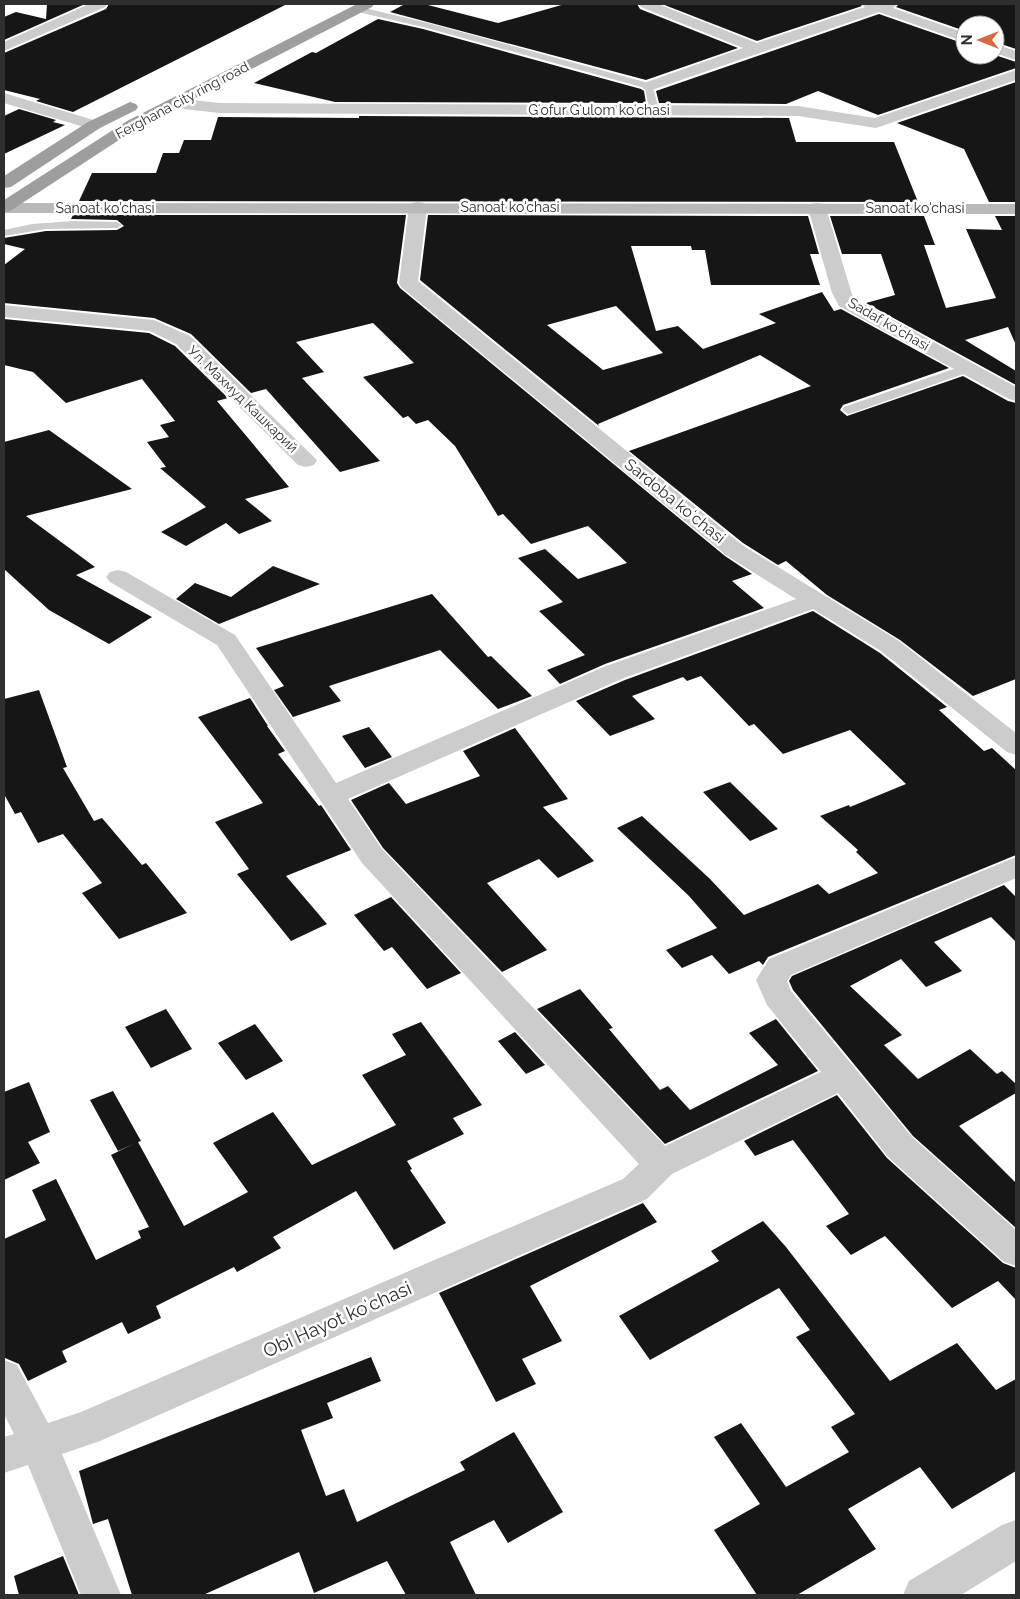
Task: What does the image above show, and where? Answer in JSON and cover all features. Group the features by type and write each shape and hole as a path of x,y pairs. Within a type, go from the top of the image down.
{"highway":[{"name":"Ferghana city ring road","path":"220,63 340,4"},
{"name":"Ferghana city ring road","path":"4,207 133,124 361,6"},
{"name":"Ferghana city ring road","path":"4,184 94,125 142,101"}],"main road":[{"name":"Sanoat ko'chasi","path":"4,207 1016,209"}],"street":[{"path":"4,47 100,4"},
{"path":"646,4 757,48"},
{"path":"649,86 879,5 955,34"},
{"name":"Gʻofur Gʻulom koʻchasi","path":"174,103 220,108 798,110 876,123 1016,75"},
{"path":"4,98 94,125"},
{"name":"Sardoba koʻchasi","path":"418,207 408,283 734,550 890,646 1016,746"},
{"name":"Sadaf koʻchasi","path":"816,208 841,293 846,302 1016,394"},
{"name":"Ул. Махмуд Кашкарий","path":"4,312 154,326 183,340 306,460"},
{"path":"118,577 226,640 372,856 660,1164"},
{"path":"330,796 615,672 815,600"},
{"path":"1016,868 780,967 771,980 778,997 900,1147 1016,1251"},
{"name":"Obi Hayot koʻchasi","path":"21,1449 87,1428 635,1189 660,1164 843,1076"},
{"path":"4,1377 21,1449 101,1595"},
{"path":"924,1595 1016,1539"}],"lane":[{"path":"361,6 649,86 654,110"},
{"path":"4,233 30,226 48,224 117,225"},
{"path":"848,410 968,368"}],"building":[{"path":"47,4 85,4 4,40 4,17 16,12 46,19"},
{"path":"109,4 287,4 73,112 36,101 40,99 4,90 4,53 106,9"},
{"path":"405,4 424,4 498,23 565,4 637,4 640,9 738,48 646,80 390,12"},
{"path":"662,4 860,4 862,6 757,41"},
{"path":"899,4 1016,4 1016,49 1005,45 1005,15 955,15 955,28 896,7"},
{"path":"879,14 955,41 955,65 1005,65 1005,58 1016,62 1016,68 878,115 818,91 786,104 659,103 656,91"},
{"path":"378,19 423,29 641,89 644,91 646,103 335,102 254,83 312,52 316,53"},
{"path":"1016,82 1016,202 989,202 964,149 897,123"},
{"path":"19,109 56,120 53,122 65,125 4,154 4,116"},
{"path":"359,116 789,118 796,142 894,142 918,202 79,201 92,173 156,173 163,153 179,153 184,140 211,140 218,117 359,118"},
{"path":"73,215 406,215 397,283 400,288 725,556 752,574 732,581 764,608 605,664 560,684 547,670 585,655 539,611 563,602 518,558 545,549 578,579 627,563 588,526 531,544 503,514 498,516 455,446 428,420 416,424 408,416 403,418 363,377 414,363 373,323 296,342 324,372 302,378 380,461 340,472 266,389 251,393 191,334 154,318 4,303 4,265 25,249 4,244 4,238 46,231 117,230 124,226 117,220 71,219"},
{"path":"428,215 808,216 819,254 810,254 820,285 711,285 705,250 692,250 691,246 631,246 656,331 678,326 703,349 776,323 759,314 822,292 834,311 841,309 949,368 843,405 840,410 847,416 963,376 1008,401 1016,403 1016,679 973,696 900,640 827,595 786,561 778,565 743,543 629,451 811,386 760,355 598,424 599,426 420,280","holes":["616,306 663,353 603,370 547,325"]},
{"path":"830,216 924,216 935,245 924,245 946,308 996,298 966,229 1002,230 995,216 1016,216 1016,345 1008,327 965,340 1016,371 1016,385 866,303 895,295 881,254 842,254"},
{"path":"4,319 149,333 175,346 228,398 217,401 289,487 245,499 272,521 239,534 226,523 186,546 161,532 206,507 160,468 166,467 147,442 169,437 160,425 175,421 142,379 66,403 33,372 4,365"},
{"path":"49,430 132,489 26,516 95,567 76,575 152,617 109,644 49,610 4,569 4,442"},
{"path":"273,566 320,584 219,624 176,599 195,583 231,597"},
{"path":"432,594 488,657 491,656 532,696 498,709 440,650 329,686 341,701 293,717 274,690 284,686 256,648"},
{"path":"813,611 880,653 947,707 939,710 984,751 992,748 1016,770 1016,855 768,957 763,965 759,961 729,974 712,955 682,968 666,950 717,928 689,896 617,828 642,816 710,879 744,915 818,884 829,894 878,873 856,852 858,850 820,816 849,805 850,807 906,784 850,730 783,754 754,724 749,726 701,676 687,681 683,677 632,696 655,719 610,736 576,701 625,680"},
{"path":"39,690 67,767 63,768 94,821 102,818 142,865 146,863 187,913 119,939 82,893 102,883 63,834 38,843 21,812 15,814 4,794 4,699"},
{"path":"250,698 285,751 278,754 319,806 321,805 351,850 286,876 327,924 291,941 237,874 249,869 215,822 263,803 198,717"},
{"path":"369,727 392,757 365,768 342,736"},
{"path":"515,728 568,799 543,807 594,861 558,878 539,859 487,883 547,950 502,972 383,848 351,800 389,783 406,804 480,776 463,751"},
{"path":"730,782 778,829 750,841 703,792"},
{"path":"1004,885 1016,897 1016,942 991,917 934,942 962,971 926,987 901,959 850,986 902,1035 884,1045 918,1079 970,1049 997,1074 1002,1071 1016,1084 1016,1093 959,1126 1016,1183 1016,1228 913,1136 793,990 789,981 792,976"},
{"path":"391,897 461,973 427,989 392,947 384,951 354,915"},
{"path":"580,989 613,1028 609,1029 660,1090 668,1086 690,1110 778,1065 749,1033 776,1019 818,1071 665,1144 537,1009"},
{"path":"166,1009 192,1049 151,1068 125,1027"},
{"path":"421,1022 482,1105 453,1118 464,1134 407,1161 412,1169 410,1170 446,1223 394,1250 356,1191 273,1237 281,1248 237,1272 234,1267 156,1306 161,1318 128,1334 122,1322 62,1351 67,1362 28,1381 19,1364 5,1358 4,1239 46,1220 32,1190 56,1179 96,1260 141,1238 138,1231 149,1227 111,1155 133,1144 118,1151 90,1100 113,1091 141,1141 138,1142 184,1226 248,1192 213,1143 273,1112 312,1165 396,1125 362,1075 406,1055 392,1034"},
{"path":"255,1024 283,1061 246,1080 218,1043"},
{"path":"515,1032 545,1065 526,1074 498,1041"},
{"path":"29,1082 50,1132 28,1142 40,1163 4,1180 4,1092"},
{"path":"837,1095 887,1158 1003,1263 1016,1268 1016,1300 998,1281 952,1308 885,1236 851,1255 826,1226 849,1214 793,1140 755,1156 744,1141"},
{"path":"643,1203 657,1222 530,1286 562,1341 522,1359 536,1384 496,1402 439,1293"},
{"path":"763,1221 786,1247 890,1381 957,1343 996,1390 1016,1379 1016,1471 952,1509 920,1467 848,1509 876,1549 797,1595 757,1595 714,1530 760,1504 714,1437 741,1423 786,1487 849,1452 831,1427 855,1414 796,1337 810,1330 779,1288 650,1360 619,1316 719,1261 711,1251"},
{"path":"371,1357 381,1381 327,1403 333,1418 301,1430 326,1496 344,1489 357,1522 465,1470 460,1462 514,1432 563,1512 508,1543 494,1520 450,1542 476,1595 406,1595 387,1561 314,1593 299,1552 203,1595 132,1595 108,1519 93,1524 79,1471"},
{"path":"63,1556 79,1595 19,1595 14,1576"}]}
